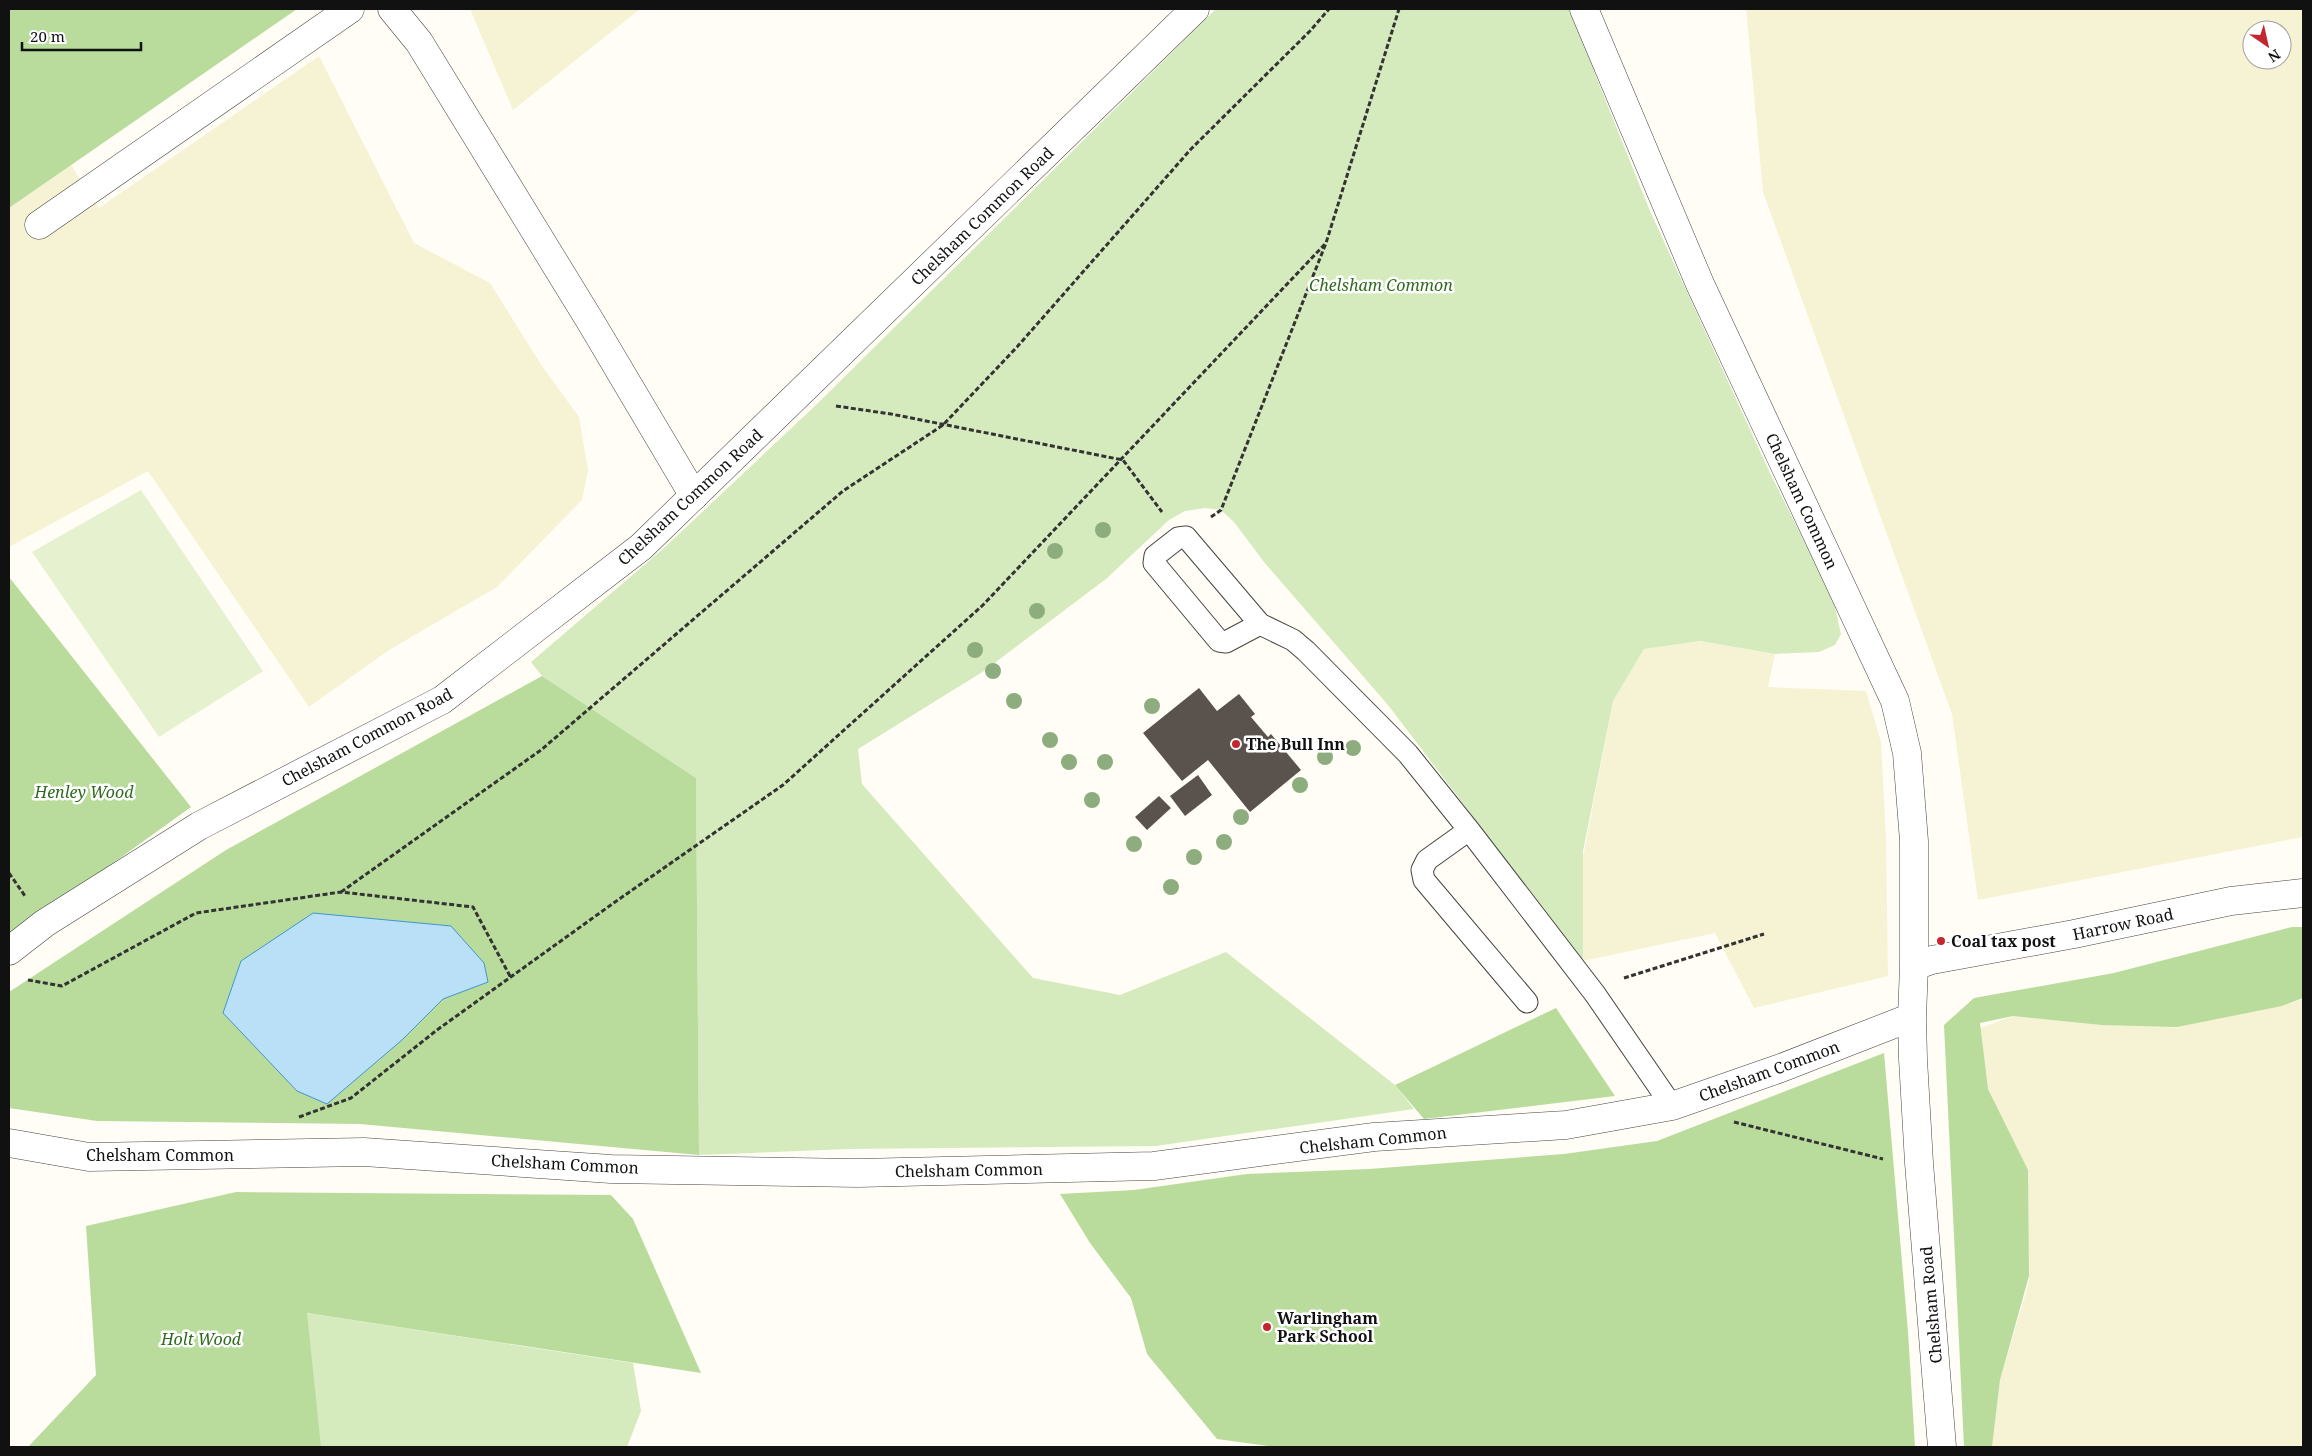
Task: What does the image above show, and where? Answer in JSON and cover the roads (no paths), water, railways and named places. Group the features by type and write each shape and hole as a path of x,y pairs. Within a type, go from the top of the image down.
{"street":[{"path":"38,225 350,9"},
{"path":"392,9 419,42 592,324 694,496"},
{"name":"Chelsham Common Road","path":"9,952 45,923 200,826 442,700 641,547 1195,9"},
{"name":"Chelsham Common","path":"1584,9 1700,284 1895,701 1906,753 1914,841 1912,1017 1919,1163"},
{"name":"Harrow Road","path":"1914,966 1932,960 2074,934 2231,901 2303,893"},
{"name":"Chelsham Common","path":"9,1143 89,1157 364,1152 611,1169 858,1173 1154,1166 1374,1137 1566,1125 1672,1106 1781,1068 1912,1017"},
{"name":"Chelsham Road","path":"1919,1163 1942,1447"}],"lane":[{"path":"1260,624 1226,642 1219,641 1154,563 1155,556 1178,538 1186,537 1260,624 1292,640 1306,651 1408,754 1595,994 1672,1106"},
{"path":"1469,830 1427,860 1422,870 1424,880 1527,1002"}],"water":[{"path":"313,913 451,926 484,963 488,982 443,999 402,1040 327,1104 297,1091 223,1013 241,961"}],"place":[{"name":"The Bull Inn","path":"1236,744"},
{"name":"Coal tax post","path":"1941,941"},
{"name":"Warlingham Park School","path":"1267,1327"}],"park label":[{"name":"Henley Wood","path":"84,792"},
{"name":"Holt Wood","path":"201,1339"}]}
